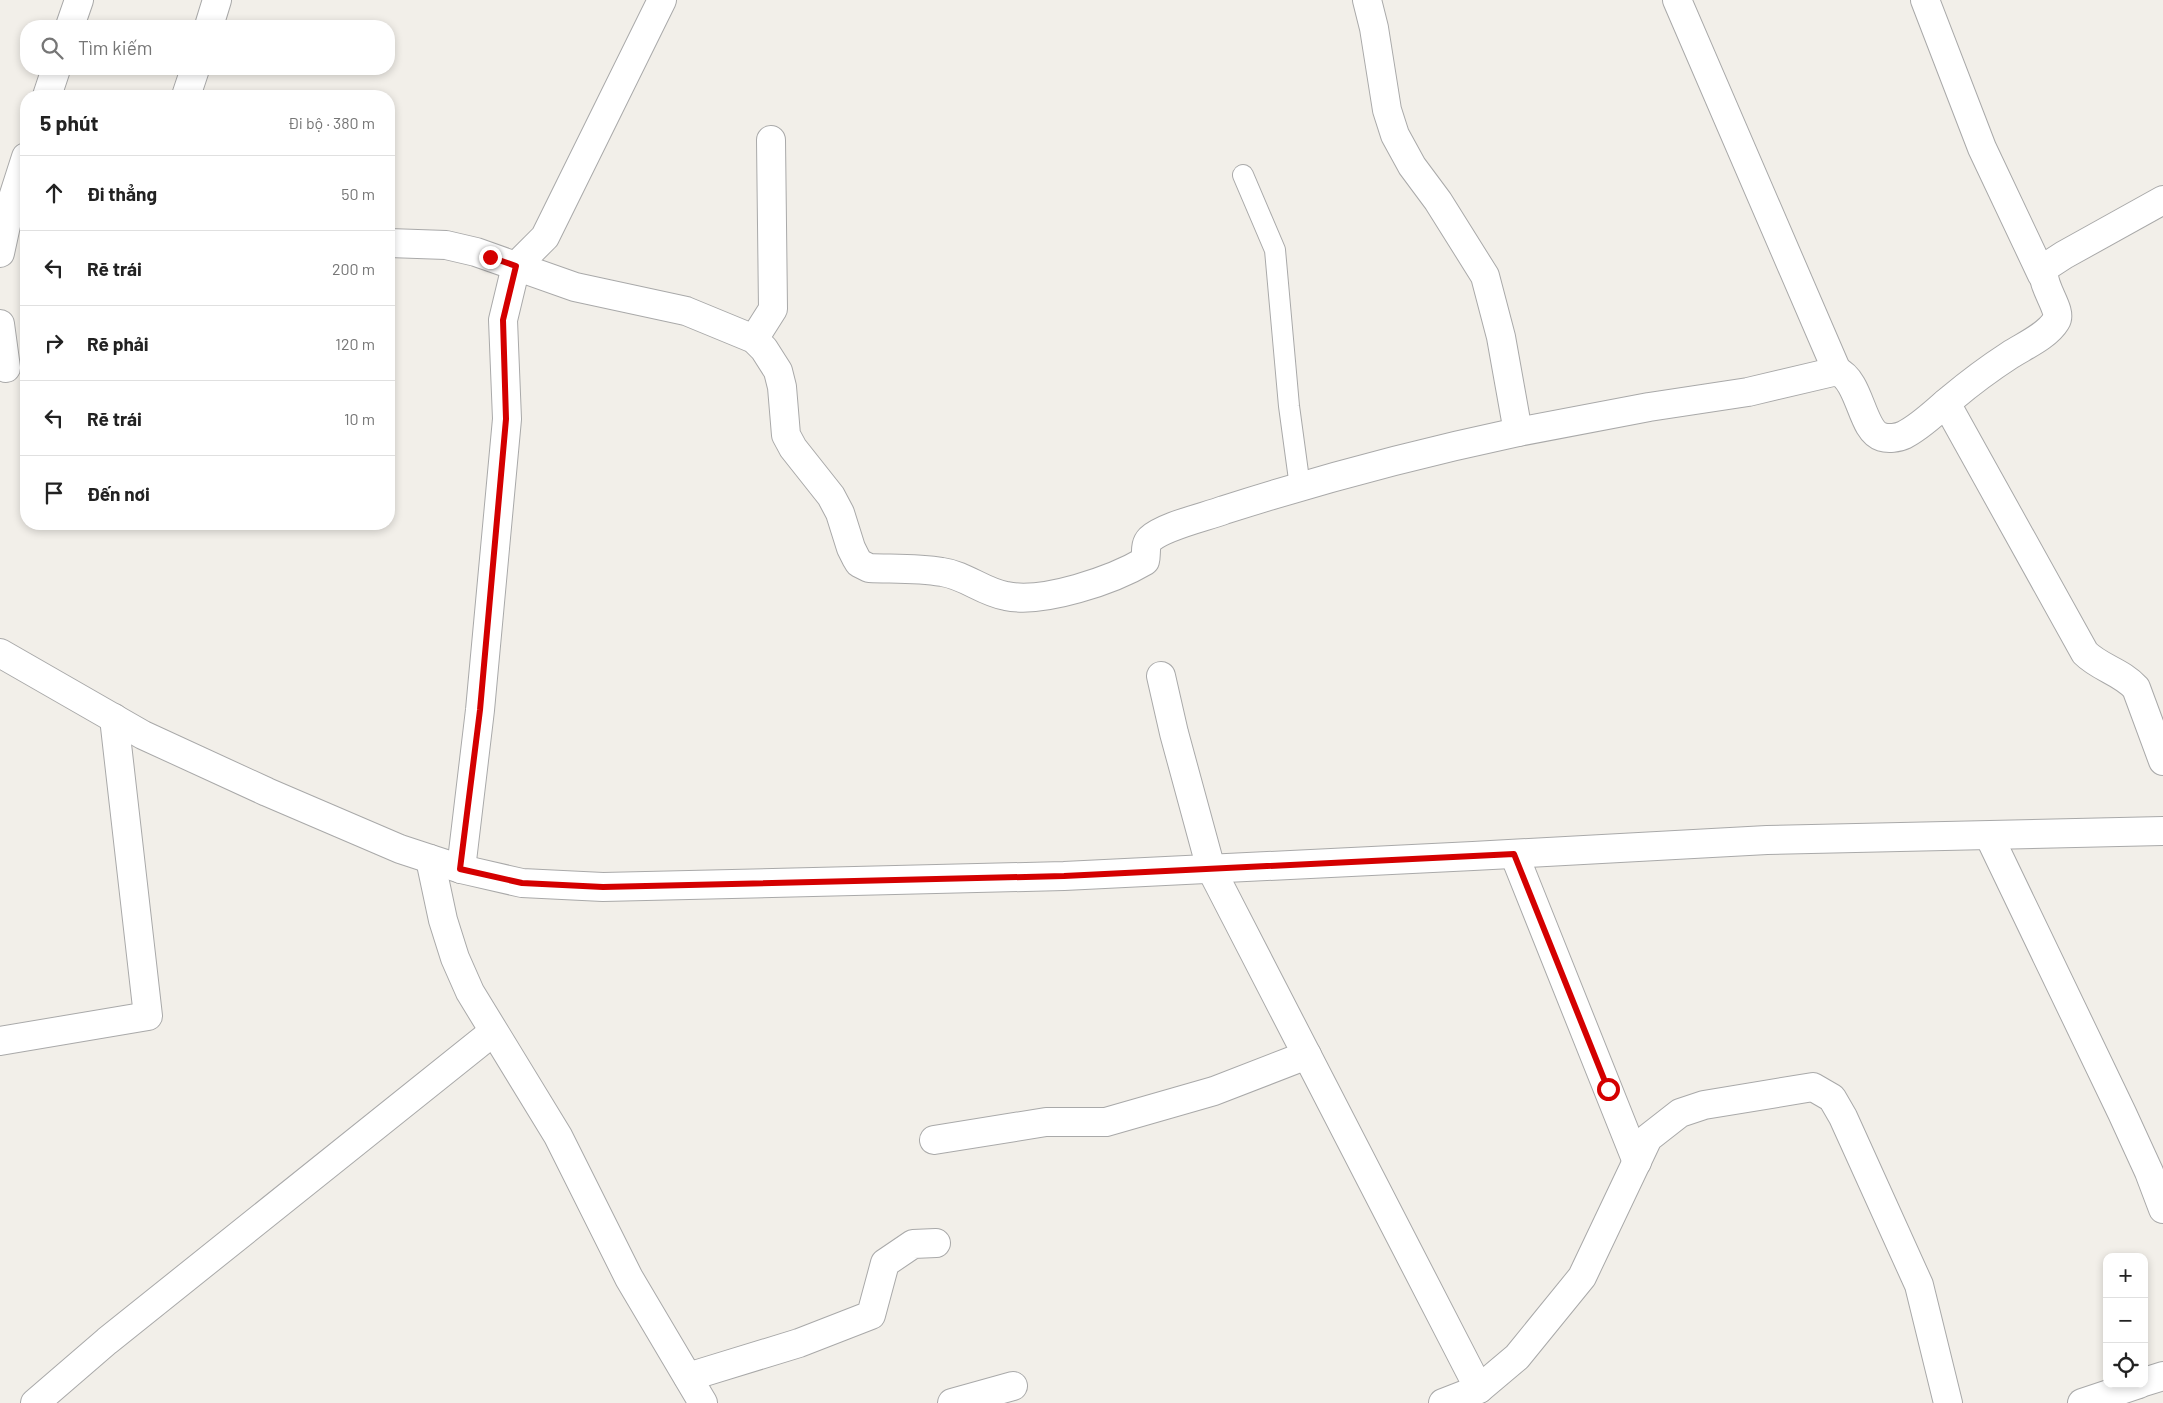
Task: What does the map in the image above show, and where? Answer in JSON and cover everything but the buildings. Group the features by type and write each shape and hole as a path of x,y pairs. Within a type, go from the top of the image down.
{"street":[{"path":"72,20 79,0"},
{"path":"211,20 217,0"},
{"path":"460,869 480,710 506,419 503,320 516,266 545,237 662,0"},
{"path":"1367,0 1374,28 1387,110 1395,135 1412,166 1438,201 1485,276 1501,337 1518,432"},
{"path":"1676,0 1836,371"},
{"path":"395,242 446,245 476,252 575,287 686,311 754,339 764,348 778,371 782,387 784,425 790,442 807,467 831,496 840,513 850,548 859,563 869,568 942,572 960,576 1004,596 1017,598 1061,593 1085,586 1145,560 1146,544 1150,539 1181,524 1300,487 1452,446 1518,432 1649,407 1748,392 1836,371 1844,374 1850,382 1872,430 1880,437 1890,438 1903,435 1922,423 1991,367 2044,333 2056,322 2058,316 2044,285 2042,274 1982,148 1925,0"},
{"path":"49,90 54,75"},
{"path":"188,90 193,75"},
{"path":"754,339 773,310 771,140"},
{"path":"0,253 10,207 20,176"},
{"path":"2042,274 2044,268 2050,264 2163,200"},
{"path":"0,324 11,365"},
{"path":"1946,403 2085,653 2094,662 2129,680 2136,688 2163,761"},
{"path":"0,653 143,735 267,792 400,849 460,869 522,883 603,887 1064,876 1767,840 2163,831"},
{"path":"1161,676 1174,733 1211,869 1479,1389"},
{"path":"0,1041 148,1016 114,718"},
{"path":"1989,836 2122,1113 2149,1172 2163,1210"},
{"path":"1514,854 1637,1162"},
{"path":"430,859 443,920 454,958 470,992 558,1136 629,1278 703,1403"},
{"path":"34,1403 107,1340 493,1032"},
{"path":"934,1140 1046,1122 1106,1122 1214,1091 1307,1054"},
{"path":"1443,1403 1479,1389 1517,1358 1582,1277 1648,1138 1680,1113 1704,1105 1813,1087 1832,1098 1843,1117 1919,1285 1948,1403"},
{"path":"688,1377 798,1343 871,1315 885,1263 913,1244 936,1243"},
{"path":"2148,1381 2163,1376"},
{"path":"952,1403 1013,1386"},
{"path":"2082,1403 2127,1388"}],"lane":[{"path":"1243,176 1275,250 1289,406 1300,487"}],"route":[{"path":"490,257 516,266 503,320 506,419 480,710 460,869 522,883 603,887 1064,876 1514,854 1608,1089"}]}
